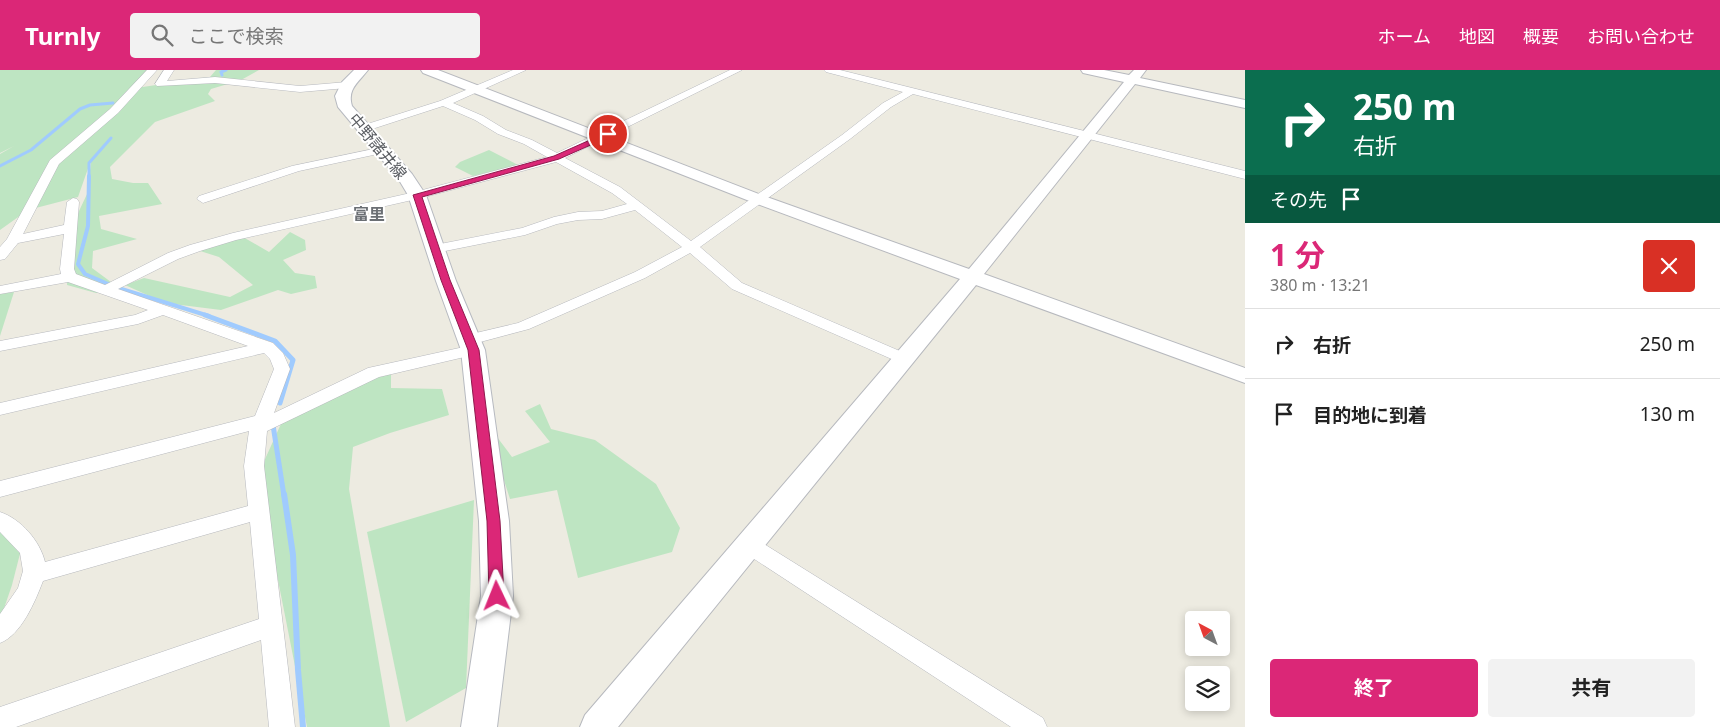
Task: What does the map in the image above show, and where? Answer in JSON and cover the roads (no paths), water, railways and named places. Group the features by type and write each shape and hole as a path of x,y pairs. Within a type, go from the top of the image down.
{"main road":[{"name":"中野諸井線","path":"355,74 342,96 345,107 406,178 417,195 471,345 494,521 497,596 479,727"}],"street":[{"path":"0,256 12,240 54,162 114,111 152,70"},
{"path":"169,70 160,84 214,80 292,88 355,74"},
{"path":"427,70 758,199 1245,376"},
{"path":"365,128 444,103 521,70"},
{"path":"110,288 173,256 195,248 233,237 417,195 556,158 601,138 737,70"},
{"path":"829,70 1245,175"},
{"path":"1087,70 1136,75 1245,104"},
{"path":"597,727 973,276 1136,75"},
{"path":"0,489 261,424 374,372 471,345 523,326 640,275 691,247 887,105 911,91"},
{"path":"444,103 479,118 502,132 528,142 616,190 691,247 737,286 903,359"},
{"path":"203,199 296,168 383,150"},
{"path":"69,276 67,269 73,202"},
{"path":"435,249 525,231 554,221 578,216 602,215 636,206"},
{"path":"12,240 71,228"},
{"path":"0,290 69,276 110,288 163,310 267,346 277,357 282,369 261,424 254,466 282,727"},
{"path":"0,346 138,319 163,310"},
{"path":"0,409 267,346"},
{"path":"35,574 258,511"},
{"path":"0,520 30,550 35,574 17,612 0,632"},
{"path":"749,545 1034,727"},
{"path":"0,720 271,626"}],"waterway":[{"path":"222,75 221,72 226,70"},
{"path":"0,166 31,150 80,109 90,105 113,103"},
{"path":"89,176 89,163 111,138"},
{"path":"89,176 88,226 78,264 85,274 115,287 209,316"},
{"path":"205,315 275,341 293,360 280,403"},
{"path":"273,425 284,496"},
{"path":"284,494 293,555 298,670 303,727"}],"district":[{"name":"富里","path":"369,214"}]}
